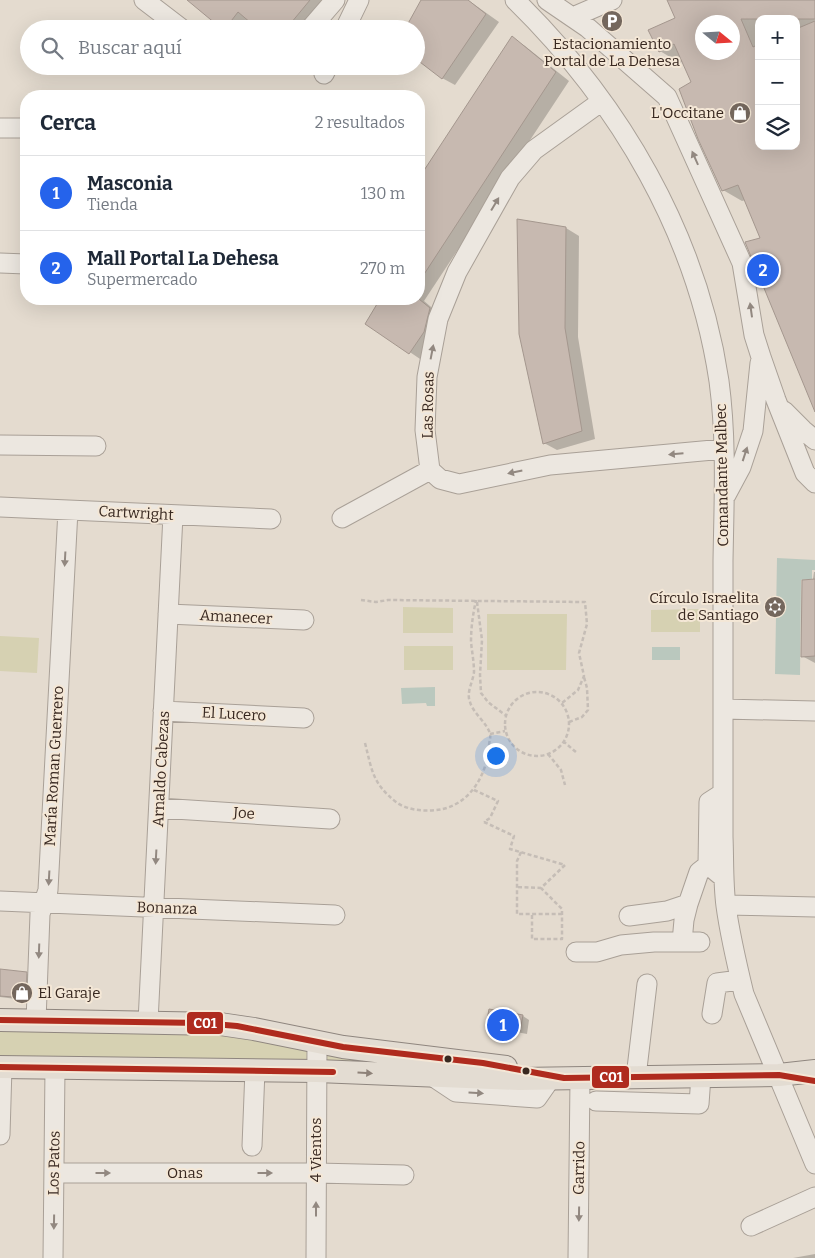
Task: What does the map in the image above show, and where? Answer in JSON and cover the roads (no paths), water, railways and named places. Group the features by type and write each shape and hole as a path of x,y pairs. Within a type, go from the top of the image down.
{"main road":[{"path":"0,1020 202,1023 237,1026 343,1047 483,1063 565,1078"},
{"path":"1,1067 317,1071 520,1079 779,1076 815,1071"},
{"path":"779,1076 815,1081"}],"street":[{"path":"137,0 143,8 158,20"},
{"path":"144,0 170,20"},
{"path":"318,20 335,0"},
{"path":"330,20 339,0"},
{"path":"349,20 359,0"},
{"name":"Comandante Malbec","path":"515,0 558,45 602,101 631,143 656,187 687,258 705,314 719,381 724,449 723,793 726,906 740,980 754,1019 779,1076 807,1123 815,1164"},
{"path":"545,0 573,17 595,34 667,97 742,263 754,335 761,358 805,472 815,483"},
{"path":"573,17 612,0"},
{"name":"Las Rosas","path":"430,470 425,430 427,377 438,319 457,272 510,178 534,150 602,101"},
{"path":"0,128 20,128"},
{"path":"0,263 20,264"},
{"path":"724,498 741,466 753,431 761,358"},
{"path":"776,400 793,421 815,440"},
{"path":"0,445 96,446"},
{"path":"342,518 430,470 440,479 459,484 550,465 724,449"},
{"name":"Cartwright","path":"0,507 271,519"},
{"name":"María Roman Guerrero","path":"36,1021 40,914 48,890 68,510"},
{"name":"Arnaldo Cabezas","path":"148,1022 173,515"},
{"name":"Amanecer","path":"168,614 304,620"},
{"path":"723,709 815,711"},
{"name":"El Lucero","path":"163,711 304,718"},
{"path":"708,865 709,802 723,793"},
{"name":"Joe","path":"158,808 330,819"},
{"path":"708,865 724,878"},
{"path":"576,952 597,952 621,945 691,942 684,920 699,872 708,865"},
{"name":"Bonanza","path":"0,901 335,915"},
{"path":"629,916 668,911 688,904"},
{"path":"726,906 815,907"},
{"path":"712,1014 717,983 740,980"},
{"path":"636,1077 647,984"},
{"name":"4 Vientos","path":"316,1258 317,1042"},
{"path":"0,1135 1,1067"},
{"name":"Los Patos","path":"53,1258 55,1068"},
{"path":"252,1146 255,1070"},
{"path":"596,1101 699,1104 700,1076"},
{"name":"Garrido","path":"565,1078 578,1258"},
{"name":"Onas","path":"54,1173 404,1175"},
{"path":"751,1226 815,1198"}],"place":[{"name":"Estacionamiento Portal de La Dehesa","path":"612,21"},
{"name":"L'Occitane","path":"740,113"},
{"name":"Mall Portal La Dehesa","path":"763,270"},
{"name":"Círculo Israelita de Santiago","path":"775,607"},
{"name":"El Garaje","path":"22,993"},
{"name":"Masconia","path":"503,1025"}]}
